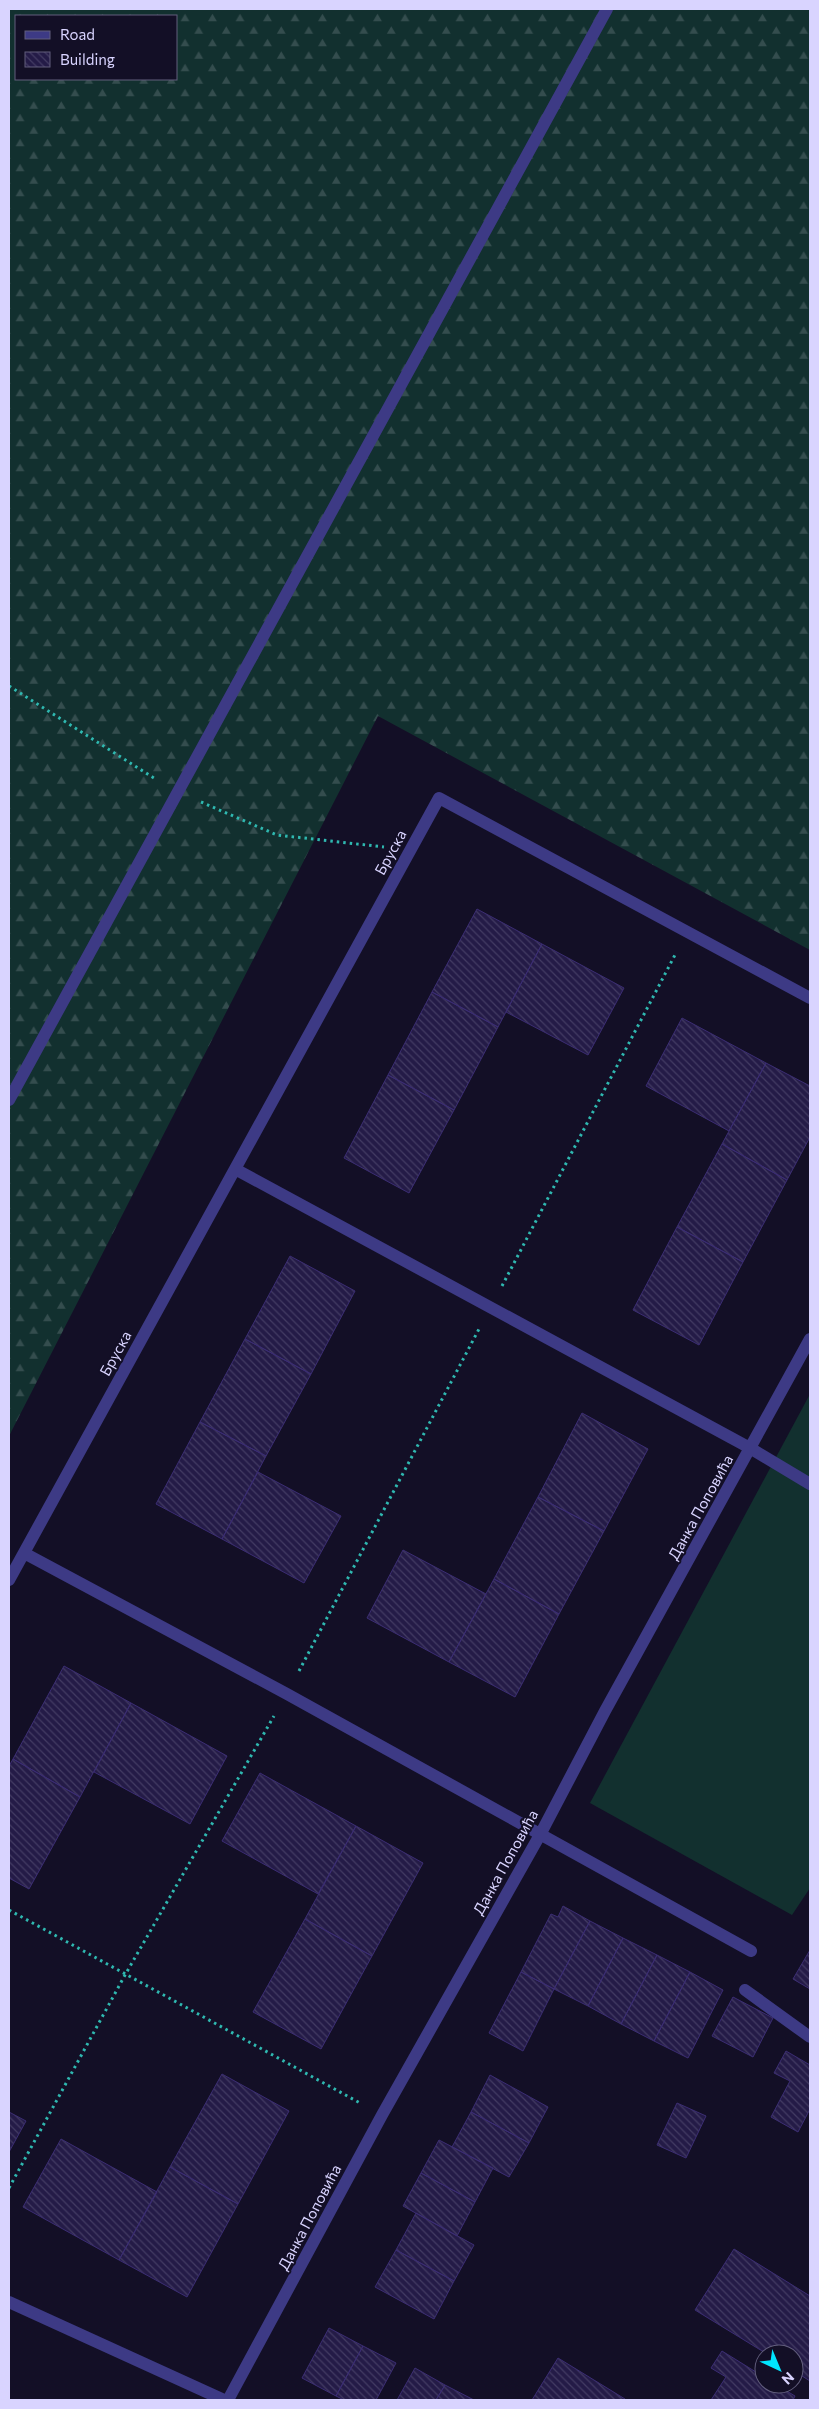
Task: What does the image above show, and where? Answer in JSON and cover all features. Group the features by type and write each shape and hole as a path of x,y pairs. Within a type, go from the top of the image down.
{"street":[{"path":"9,1100 607,9"},
{"name":"Бруска","path":"9,1580 439,798 687,932"},
{"path":"687,932 810,998"},
{"path":"235,1169 750,1448 810,1484"},
{"name":"Данка Поповића","path":"228,2400 382,2115 541,1833 810,1339"},
{"path":"24,1553 541,1833 751,1951"},
{"path":"745,1990 810,2037"},
{"path":"9,2302 224,2400"}],"path":[{"path":"9,2188 125,1975 287,1694 687,932"},
{"path":"9,1910 382,2115"}],"green space":[{"path":"9,9 810,9 810,950 378,716 9,1436"},
{"path":"810,1394 810,1888 792,1915 590,1803"}],"building":[{"path":"477,909 542,944 498,1027 432,992"},
{"path":"542,944 624,988 588,1055 506,1012"},
{"path":"432,992 498,1027 454,1110 388,1075"},
{"path":"682,1018 766,1063 729,1131 646,1086"},
{"path":"766,1063 810,1086 810,1137 787,1180 722,1144"},
{"path":"388,1075 454,1110 409,1193 344,1158"},
{"path":"722,1144 787,1180 743,1262 677,1227"},
{"path":"677,1227 743,1262 699,1345 633,1310"},
{"path":"290,1256 355,1291 311,1374 245,1339"},
{"path":"245,1339 311,1374 266,1456 200,1422"},
{"path":"582,1413 648,1449 604,1531 538,1497"},
{"path":"200,1422 266,1456 222,1539 156,1504"},
{"path":"258,1472 341,1516 304,1583 222,1539"},
{"path":"538,1497 604,1531 559,1614 494,1579"},
{"path":"403,1550 486,1594 449,1662 367,1618"},
{"path":"494,1579 559,1614 515,1697 449,1662"},
{"path":"64,1666 131,1703 80,1797 13,1759"},
{"path":"131,1703 227,1756 190,1824 94,1772"},
{"path":"13,1759 80,1797 29,1889 9,1878 9,1766"},
{"path":"260,1773 356,1826 318,1894 222,1841"},
{"path":"356,1826 423,1863 372,1956 305,1919"},
{"path":"563,1906 590,1921 554,1989 521,1972 551,1914 558,1917"},
{"path":"305,1919 372,1956 321,2049 253,2012"},
{"path":"590,1921 623,1938 588,2006 554,1989"},
{"path":"623,1938 657,1955 621,2024 588,2006"},
{"path":"810,1950 810,1989 793,1979"},
{"path":"657,1955 690,1972 654,2041 621,2024"},
{"path":"521,1972 554,1989 523,2051 489,2033"},
{"path":"690,1972 723,1990 688,2058 654,2041"},
{"path":"733,1997 773,2018 753,2057 712,2036"},
{"path":"786,2051 810,2065 810,2109 798,2132 771,2117 790,2081 774,2073"},
{"path":"222,2074 289,2111 238,2204 170,2167"},
{"path":"490,2075 548,2107 529,2143 471,2112"},
{"path":"677,2103 706,2116 686,2158 657,2145"},
{"path":"9,2112 26,2121 9,2152"},
{"path":"471,2112 529,2143 509,2177 452,2147"},
{"path":"61,2139 157,2192 119,2260 23,2207"},
{"path":"439,2140 493,2168 475,2202 421,2173"},
{"path":"170,2167 238,2204 187,2297 119,2260"},
{"path":"421,2173 475,2202 457,2236 403,2206"},
{"path":"416,2213 474,2245 454,2281 396,2250"},
{"path":"734,2249 810,2296 810,2381 804,2377 804,2344 754,2344 754,2346 695,2310"},
{"path":"396,2250 454,2281 434,2319 375,2287"},
{"path":"329,2328 363,2346 336,2396 302,2378"},
{"path":"363,2346 396,2363 376,2400 344,2400 336,2396"},
{"path":"722,2351 754,2371 754,2394 792,2394 795,2396 793,2400 711,2400 726,2377 711,2368"},
{"path":"558,2358 625,2399 532,2400"},
{"path":"415,2368 445,2385 436,2400 397,2400"},
{"path":"445,2385 474,2400 436,2400"}]}
